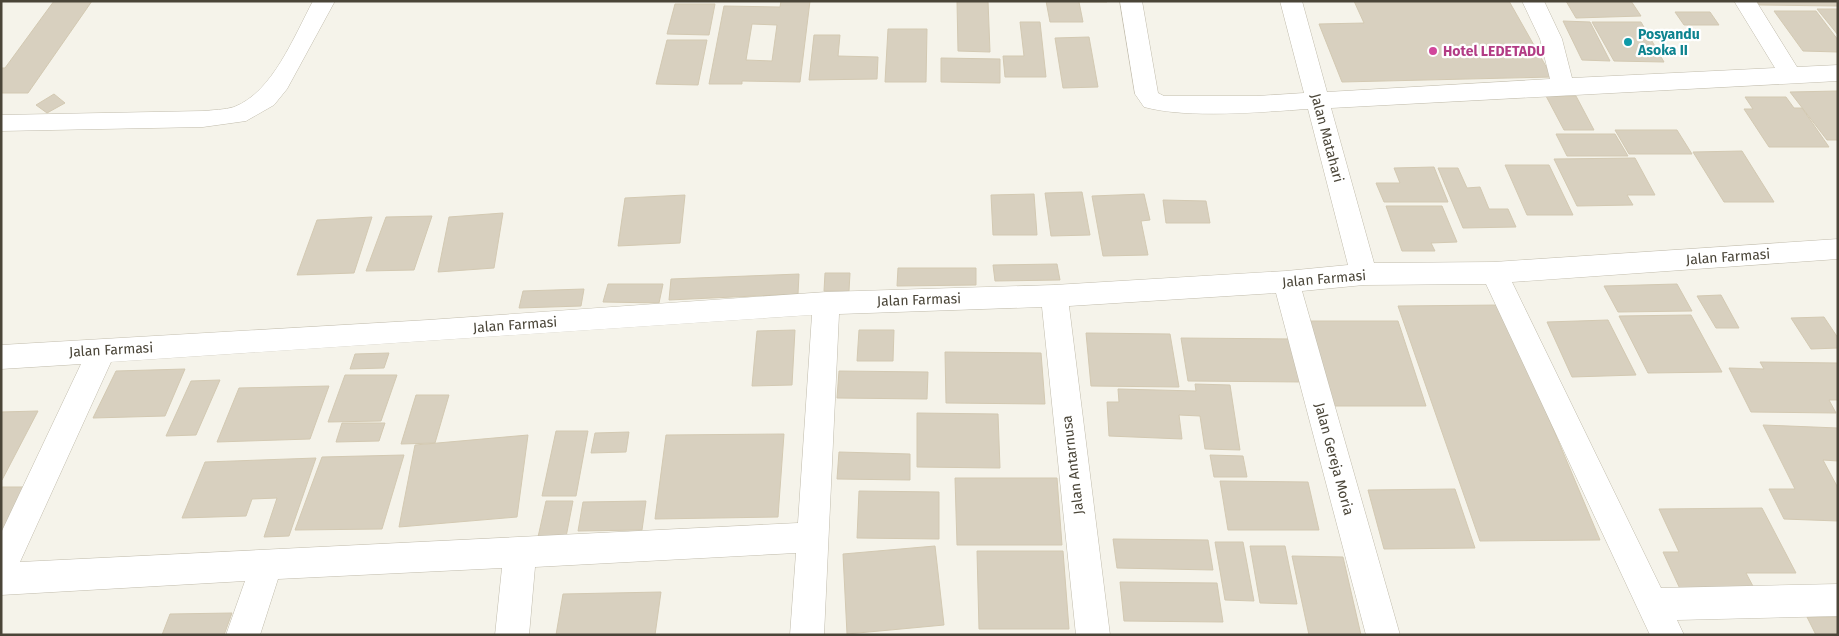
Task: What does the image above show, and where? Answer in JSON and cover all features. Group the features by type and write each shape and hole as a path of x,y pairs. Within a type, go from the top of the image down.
{"street":[{"path":"1,123 203,119 238,115 266,99 278,83 324,1"},
{"path":"1131,1 1145,85 1152,101 1164,104 1257,104 1564,86 1838,73"},
{"name":"Jalan Matahari","path":"1291,1 1364,274"},
{"path":"1533,1 1551,39 1564,86"},
{"path":"1745,1 1791,76"},
{"name":"Jalan Farmasi","path":"1,357 438,330 826,303 1054,296 1286,282 1364,274 1494,272 1838,250"},
{"path":"1494,272 1667,635"},
{"name":"Jalan Gereja Moria","path":"1286,282 1383,635"},
{"name":"Jalan Antarnusa","path":"1054,296 1093,635"},
{"path":"807,635 826,303"},
{"path":"1,569 102,350"},
{"path":"1,579 266,564 520,554 814,537"},
{"path":"512,635 520,554"},
{"path":"242,635 266,564"},
{"path":"1653,604 1838,600"}],"building":[{"path":"54,1 92,1 28,93 1,93 1,68 5,68"},
{"path":"781,1 810,1 800,82 742,81 742,84 709,84 724,6 780,7","holes":["752,24 777,25 772,61 746,60"]},
{"path":"957,1 988,1 990,52 958,51"},
{"path":"1046,1 1107,2 1079,2 1083,22 1050,22"},
{"name":"Hotel LEDETADU","path":"1354,1 1509,1 1552,77 1342,82 1319,24 1364,23"},
{"path":"1566,1 1631,1 1641,16 1576,18"},
{"path":"1757,1 1838,1 1838,6 1759,5"},
{"path":"675,4 715,4 709,35 667,34"},
{"path":"1817,9 1838,9 1838,35"},
{"path":"1774,11 1816,11 1838,40 1838,52 1803,51"},
{"path":"1675,12 1710,12 1719,25 1684,25"},
{"path":"1563,21 1590,22 1610,61 1582,60"},
{"path":"1020,22 1040,22 1046,77 1005,77 1003,56 1024,56"},
{"name":"Posyandu Asoka II","path":"1592,22 1641,22 1664,62 1614,61"},
{"path":"888,29 927,29 926,82 885,82"},
{"path":"814,35 840,35 838,56 878,57 877,79 809,80"},
{"path":"1089,37 1098,87 1063,88 1055,38"},
{"path":"667,40 707,40 698,85 656,84"},
{"path":"941,58 1000,59 1000,83 941,82"},
{"path":"1838,91 1838,140 1827,140 1790,92"},
{"path":"54,94 65,103 47,113 36,105"},
{"path":"1546,96 1576,96 1594,130 1564,130"},
{"path":"1745,97 1786,97 1794,108 1802,108 1829,147 1769,147 1744,109 1753,109"},
{"path":"1615,130 1677,130 1692,154 1629,154"},
{"path":"1556,134 1615,134 1628,156 1567,156"},
{"path":"1742,151 1774,202 1724,202 1693,152"},
{"path":"1635,158 1655,195 1627,195 1633,205 1577,206 1554,159"},
{"path":"1505,165 1549,165 1573,215 1527,215"},
{"path":"1434,167 1448,202 1384,202 1376,183 1400,183 1394,168"},
{"path":"1438,168 1458,168 1467,188 1480,187 1489,209 1508,209 1516,227 1463,228"},
{"path":"1082,192 1090,235 1051,236 1045,193"},
{"path":"1034,194 1037,235 993,235 991,195"},
{"path":"1144,194 1150,220 1141,221 1148,255 1103,256 1092,196"},
{"path":"685,195 680,243 618,246 625,198"},
{"path":"1163,200 1206,201 1210,223 1166,223"},
{"path":"1386,206 1442,206 1457,242 1431,243 1435,251 1402,251"},
{"path":"503,213 494,268 438,272 449,217"},
{"path":"432,216 414,270 366,271 386,217"},
{"path":"372,217 354,273 297,275 317,220"},
{"path":"1057,264 1060,280 995,281 993,265"},
{"path":"898,268 976,268 976,285 897,286"},
{"path":"825,273 850,273 849,291 824,291"},
{"path":"799,274 798,294 669,300 671,279"},
{"path":"608,284 663,284 659,303 603,302"},
{"path":"1677,284 1692,311 1618,312 1604,286"},
{"path":"584,289 581,306 519,308 523,291"},
{"path":"1721,295 1739,328 1716,328 1697,296"},
{"path":"1501,305 1600,540 1480,541 1398,306"},
{"path":"1691,315 1722,372 1648,373 1619,316"},
{"path":"1824,317 1838,338 1838,348 1811,349 1791,318"},
{"path":"1608,320 1636,375 1572,377 1547,322"},
{"path":"1310,321 1398,321 1426,406 1332,406"},
{"path":"795,330 792,385 752,386 757,331"},
{"path":"859,330 894,330 893,361 857,361"},
{"path":"1086,333 1170,334 1179,387 1091,386"},
{"path":"1181,338 1293,339 1303,382 1188,381"},
{"path":"945,352 1041,353 1045,404 946,403"},
{"path":"389,353 384,368 350,369 355,354"},
{"path":"1760,362 1838,363 1838,400 1829,400 1836,413 1751,412 1729,368 1764,369"},
{"path":"185,369 165,416 93,418 116,371"},
{"path":"839,371 928,372 927,399 837,398"},
{"path":"345,375 397,375 381,421 328,422"},
{"path":"220,380 196,435 166,436 191,381"},
{"path":"1195,384 1230,385 1240,450 1205,449 1200,416 1179,415 1182,439 1109,436 1107,402 1119,402 1118,389 1196,391"},
{"path":"329,386 310,439 217,442 239,388"},
{"path":"416,395 449,395 435,443 401,444"},
{"path":"38,411 2,480 1,480 1,412"},
{"path":"917,413 998,414 1000,468 917,467"},
{"path":"342,423 385,423 379,441 336,442"},
{"path":"1763,425 1838,428 1838,461 1823,460 1838,488 1838,521 1784,519 1769,489 1795,489"},
{"path":"556,431 588,431 576,496 542,496"},
{"path":"629,432 626,452 591,453 595,433"},
{"path":"784,434 778,517 655,519 666,435"},
{"path":"528,435 517,517 399,527 415,445"},
{"path":"839,452 910,454 910,480 837,479"},
{"path":"404,455 382,529 295,530 322,457"},
{"path":"1210,455 1243,456 1247,477 1214,477"},
{"path":"316,458 289,536 264,537 277,498 252,499 246,516 182,518 205,462"},
{"path":"955,478 1057,478 1062,545 957,545"},
{"path":"1220,481 1308,482 1319,530 1228,530"},
{"path":"1,487 28,487 1,539"},
{"path":"1455,489 1475,548 1384,549 1368,490"},
{"path":"859,491 939,492 939,539 857,538"},
{"path":"546,501 573,501 566,537 538,537"},
{"path":"646,501 642,530 578,531 583,502"},
{"path":"1762,508 1796,573 1746,573 1755,590 1681,591 1663,552 1679,552 1659,509"},
{"path":"1113,539 1208,540 1213,570 1117,568"},
{"path":"1215,542 1243,542 1254,601 1225,600"},
{"path":"935,546 944,625 847,634 843,554"},
{"path":"1250,546 1285,546 1297,604 1260,603"},
{"path":"977,551 1063,551 1069,629 979,629"},
{"path":"1292,556 1343,557 1361,635 1309,635"},
{"path":"1120,582 1217,583 1223,622 1124,621"},
{"path":"661,592 655,635 556,635 563,594"},
{"path":"232,613 224,635 162,635 170,614"},
{"path":"1807,617 1838,617 1838,635 1816,635"}],"place":[{"name":"Posyandu Asoka II","path":"1628,42"},
{"name":"Hotel LEDETADU","path":"1433,51"}]}
